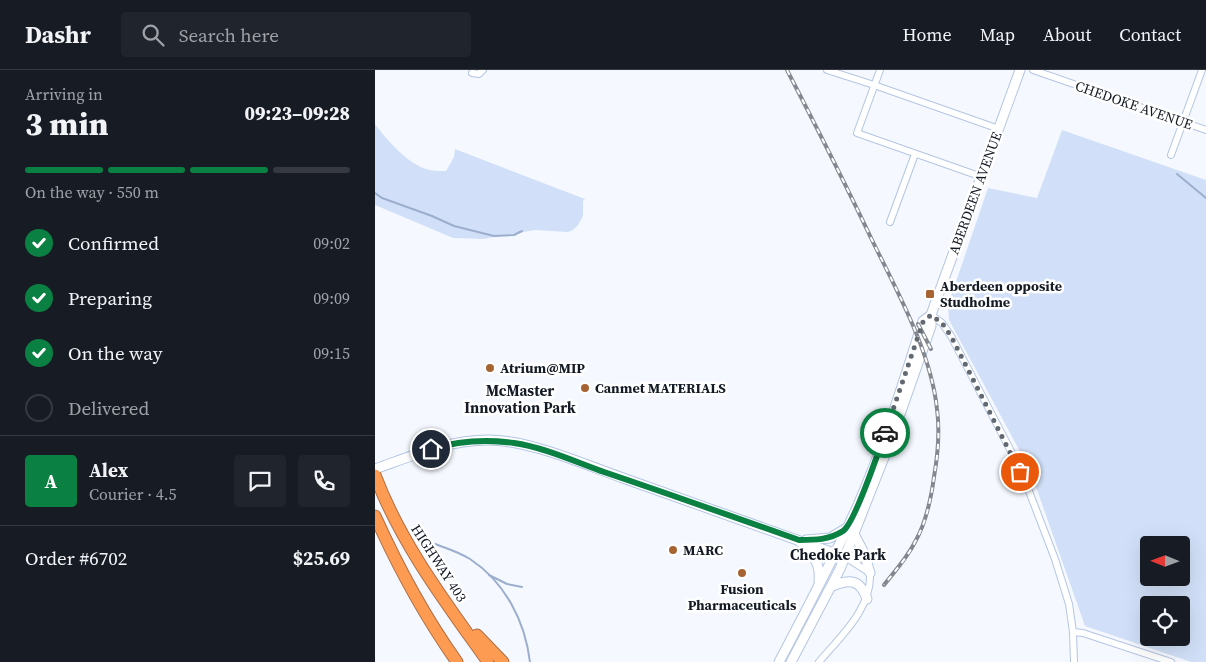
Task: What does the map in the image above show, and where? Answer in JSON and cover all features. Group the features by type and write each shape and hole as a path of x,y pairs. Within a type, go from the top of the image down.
{"highway":[{"name":"HIGHWAY 403","path":"375,475 395,521 421,566 488,662"},
{"path":"375,516 406,580 457,662"},
{"path":"449,607 503,662"},
{"path":"445,645 451,662"}],"main road":[{"name":"ABERDEEN AVENUE","path":"791,662 832,586 854,534 931,326 931,315 1020,70"},
{"name":"ABERDEEN AVENUE","path":"779,662 817,590 856,509 871,472 923,322 931,315"},
{"path":"375,469 419,453 456,443 489,440 515,443 589,466 845,557"},
{"path":"799,540 830,538 846,529"},
{"path":"854,534 864,553 870,573"},
{"path":"799,540 817,560 819,581 817,590"},
{"path":"832,586 845,581 854,582 864,591 867,599"}],"street":[{"path":"472,73 479,74 483,70"},
{"path":"827,70 999,129"},
{"path":"879,70 857,133 982,177"},
{"name":"CHEDOKE AVENUE","path":"1033,70 1206,130"},
{"path":"1171,155 1202,70"},
{"path":"889,222 915,154"},
{"path":"931,315 942,323 951,336 1014,457 1027,486 1055,558 1069,604 1073,632 1074,662"},
{"path":"819,662 850,625 867,599 870,573 845,557"},
{"path":"1073,632 1083,633 1171,662"}],"shaded area":[{"path":"375,124 397,150 419,166 431,170 446,171 454,157 455,149 585,199 583,201 583,216 578,225 568,232 535,230 483,239 453,238 375,205"},
{"path":"1062,130 1206,180 1206,662 1191,662 1144,646 1190,646 1190,596 1140,596 1140,645 1085,626 1030,470 949,320 948,305 988,188 1037,198"}],"waterway":[{"path":"1177,174 1206,198"},
{"path":"375,193 382,198 454,226 494,236 514,235 522,231"},
{"path":"435,544 470,559 482,568 503,591 518,617 530,662"},
{"path":"489,575 507,584 522,587"}],"railway":[{"path":"787,70 912,322 934,387 938,418 938,443 933,485 927,511 919,535 912,548 884,585"},
{"path":"918,324 931,349"}],"way so far":[{"path":"885,433 923,322 931,315 942,323 951,336 1020,472"}],"place":[{"name":"Aberdeen opposite Studholme","path":"930,294"},
{"name":"Atrium@MIP","path":"490,368"},
{"name":"Canmet MATERIALS","path":"585,388"},
{"name":"MARC","path":"673,550"},
{"name":"Fusion Pharmaceuticals","path":"742,573"}],"district":[{"name":"McMaster Innovation Park","path":"520,400"},
{"name":"Chedoke Park","path":"838,555"}],"route":[{"path":"431,449 443,445 474,441 489,440 515,443 589,466 799,540 820,540 830,538 846,529 871,472 885,433"}]}
